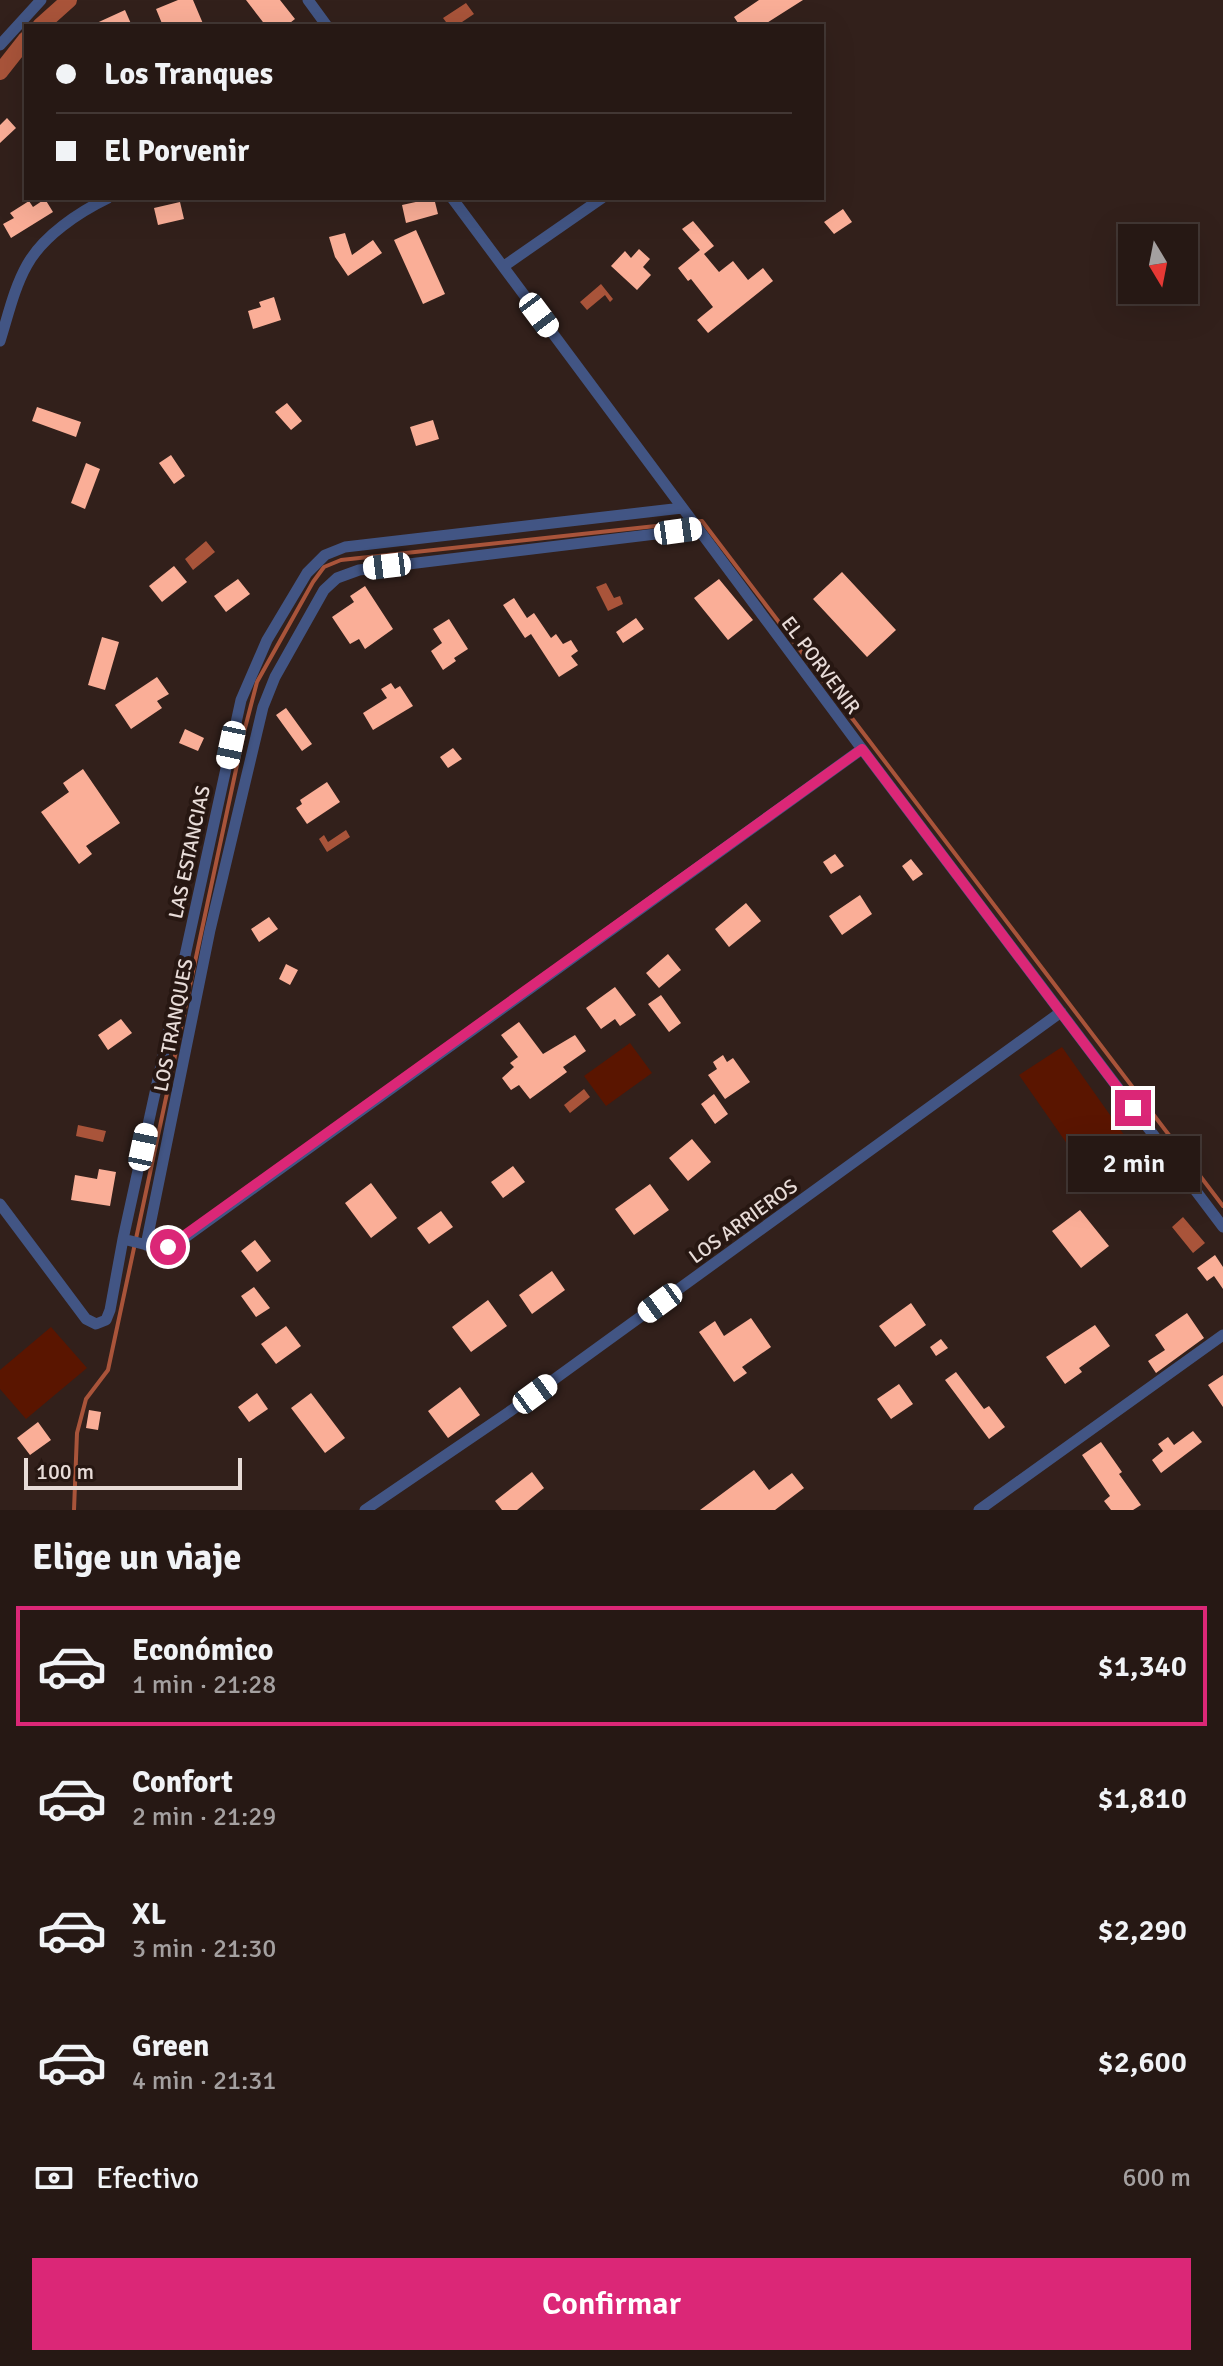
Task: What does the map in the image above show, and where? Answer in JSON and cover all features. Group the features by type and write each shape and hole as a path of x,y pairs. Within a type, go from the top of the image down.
{"street":[{"path":"0,45 41,0"},
{"path":"308,0 326,24"},
{"path":"0,341 22,274 36,251 70,221 105,200"},
{"name":"EL PORVENIR","path":"454,200 697,529 1223,1227"},
{"path":"504,266 599,200"},
{"name":"LAS ESTANCIAS","path":"0,1204 86,1319 96,1324 106,1320 241,700 259,657 307,573 325,555 356,545 682,508"},
{"name":"LOS TRANQUES","path":"146,1245 210,930 263,707 275,677 324,590 344,574 359,570 697,529"},
{"path":"231,745 252,750"},
{"path":"123,1239 162,1248 176,1244 862,749"},
{"name":"LOS ARRIEROS","path":"365,1510 522,1403 1061,1012"},
{"path":"979,1510 1223,1335"}],"shaded area":[{"path":"466,3 474,14 459,24 448,24 443,18"},
{"path":"601,284 613,299 610,302 605,295 587,310 580,302"},
{"path":"206,541 215,552 193,570 185,559"},
{"path":"606,583 614,598 620,596 623,604 608,611 596,587"},
{"path":"346,830 350,837 327,852 319,839 324,835 328,842"},
{"path":"630,1043 652,1073 606,1106 584,1076"},
{"path":"1062,1047 1127,1139 1086,1171 1019,1075"},
{"path":"584,1089 590,1097 570,1113 564,1105"},
{"path":"78,1125 106,1131 103,1142 76,1136"},
{"path":"1183,1217 1205,1243 1193,1253 1172,1227"},
{"path":"51,1327 87,1368 26,1419 0,1389 0,1370"}],"building":[{"path":"178,0 193,0 203,24 162,24 156,9"},
{"path":"246,0 280,0 295,19 289,24 264,24"},
{"path":"759,0 803,0 765,24 739,24 734,17"},
{"path":"125,10 131,24 94,24"},
{"path":"7,118 16,128 0,143 0,125"},
{"path":"46,200 53,212 11,238 3,224 14,218 10,213 29,201 33,207"},
{"path":"434,200 438,214 406,223 402,205"},
{"path":"180,202 184,219 158,225 154,208"},
{"path":"843,209 852,222 834,234 824,222"},
{"path":"693,221 714,246 704,254 719,272 733,261 748,280 763,268 773,281 708,333 697,320 713,307 678,268 700,250 682,229"},
{"path":"416,230 445,294 423,304 394,240"},
{"path":"345,233 352,255 373,240 382,253 348,276 335,257 329,237"},
{"path":"639,249 650,259 643,267 651,275 637,290 611,266 625,251 631,258"},
{"path":"274,297 281,320 253,329 248,311 261,307 259,302"},
{"path":"287,403 302,421 291,430 275,412"},
{"path":"37,407 81,422 76,437 32,421"},
{"path":"433,420 439,439 416,446 410,427"},
{"path":"171,455 185,476 174,484 159,463"},
{"path":"86,463 100,469 85,509 71,503"},
{"path":"174,566 187,582 162,602 149,586"},
{"path":"842,572 896,630 867,657 813,599"},
{"path":"238,579 250,594 226,612 214,596"},
{"path":"719,579 753,620 728,640 694,598"},
{"path":"365,586 393,629 365,649 359,639 350,644 332,617 354,602 350,596"},
{"path":"514,598 527,618 534,613 551,638 556,634 563,644 571,640 578,651 571,656 578,665 559,677 531,634 525,638 503,605"},
{"path":"636,618 644,629 623,643 616,632"},
{"path":"449,619 468,649 443,670 431,651 442,643 433,629"},
{"path":"102,637 119,642 105,690 88,685"},
{"path":"157,677 169,694 157,701 162,708 131,729 115,705"},
{"path":"391,683 395,689 400,686 413,706 373,730 363,713 387,698 381,689"},
{"path":"286,708 312,744 302,751 276,715"},
{"path":"185,729 204,738 198,751 179,743"},
{"path":"453,748 462,759 448,768 440,757"},
{"path":"83,769 120,823 86,846 92,854 79,864 41,812 69,792 63,783"},
{"path":"327,782 340,802 307,824 296,808 302,804 300,800"},
{"path":"835,854 844,866 831,874 823,862"},
{"path":"911,859 923,874 913,881 902,866"},
{"path":"860,895 872,914 842,935 829,916"},
{"path":"746,903 761,921 729,947 715,929"},
{"path":"269,917 278,929 259,942 251,929"},
{"path":"668,954 681,970 659,988 646,973"},
{"path":"286,964 298,970 290,985 279,979"},
{"path":"615,987 636,1015 620,1026 615,1019 601,1029 586,1008"},
{"path":"661,995 681,1023 669,1032 648,1004"},
{"path":"121,1019 132,1033 108,1050 98,1035"},
{"path":"519,1022 543,1054 575,1035 586,1051 563,1067 567,1072 530,1099 519,1085 511,1090 502,1078 514,1067 510,1063 518,1057 501,1035"},
{"path":"723,1055 727,1062 733,1058 750,1082 725,1099 708,1075 717,1069 713,1062"},
{"path":"714,1094 728,1114 715,1124 701,1104"},
{"path":"692,1139 711,1162 688,1181 669,1158"},
{"path":"513,1166 525,1182 503,1198 491,1182"},
{"path":"99,1169 116,1172 110,1206 71,1200 75,1175 97,1179"},
{"path":"371,1183 397,1218 371,1238 345,1203"},
{"path":"650,1184 669,1210 634,1235 615,1209"},
{"path":"1080,1210 1109,1246 1081,1268 1052,1231"},
{"path":"441,1211 453,1227 429,1244 417,1228"},
{"path":"255,1240 271,1261 257,1272 241,1251"},
{"path":"1215,1255 1223,1267 1223,1289 1214,1276 1207,1281 1197,1268"},
{"path":"552,1271 565,1290 532,1314 519,1295"},
{"path":"254,1287 270,1308 256,1317 241,1296"},
{"path":"488,1300 507,1326 471,1352 452,1327"},
{"path":"911,1303 926,1325 895,1347 879,1326"},
{"path":"1187,1313 1204,1338 1156,1373 1148,1361 1165,1350 1155,1335"},
{"path":"751,1318 771,1347 742,1367 747,1373 734,1382 699,1332 715,1321 724,1336"},
{"path":"1095,1325 1110,1346 1079,1368 1082,1372 1065,1384 1046,1357"},
{"path":"286,1326 301,1346 276,1364 261,1344"},
{"path":"941,1339 948,1348 936,1356 930,1347"},
{"path":"956,1372 984,1409 989,1406 1005,1427 989,1439 945,1380"},
{"path":"1223,1375 1223,1407 1208,1385"},
{"path":"899,1384 913,1404 891,1419 877,1399"},
{"path":"460,1387 480,1415 448,1438 428,1411"},
{"path":"257,1393 268,1409 249,1422 238,1407"},
{"path":"311,1393 345,1438 325,1453 291,1408"},
{"path":"89,1410 101,1412 98,1430 86,1428"},
{"path":"38,1422 51,1440 30,1455 17,1438"},
{"path":"1193,1431 1202,1442 1161,1473 1152,1460 1163,1451 1158,1444 1168,1437 1174,1445"},
{"path":"1101,1442 1141,1505 1133,1510 1111,1510 1104,1501 1110,1496 1082,1455"},
{"path":"754,1470 769,1490 792,1473 804,1488 775,1510 700,1510"},
{"path":"532,1472 544,1488 517,1510 502,1510 495,1501"}],"waterway":[{"path":"42,24 69,0"},
{"path":"0,72 24,42"},
{"path":"74,1510 77,1433 86,1399 108,1370 257,682 313,582 324,567 341,560 702,521 1223,1206"}],"route":[{"path":"168,1247 862,749 1133,1108"}]}
